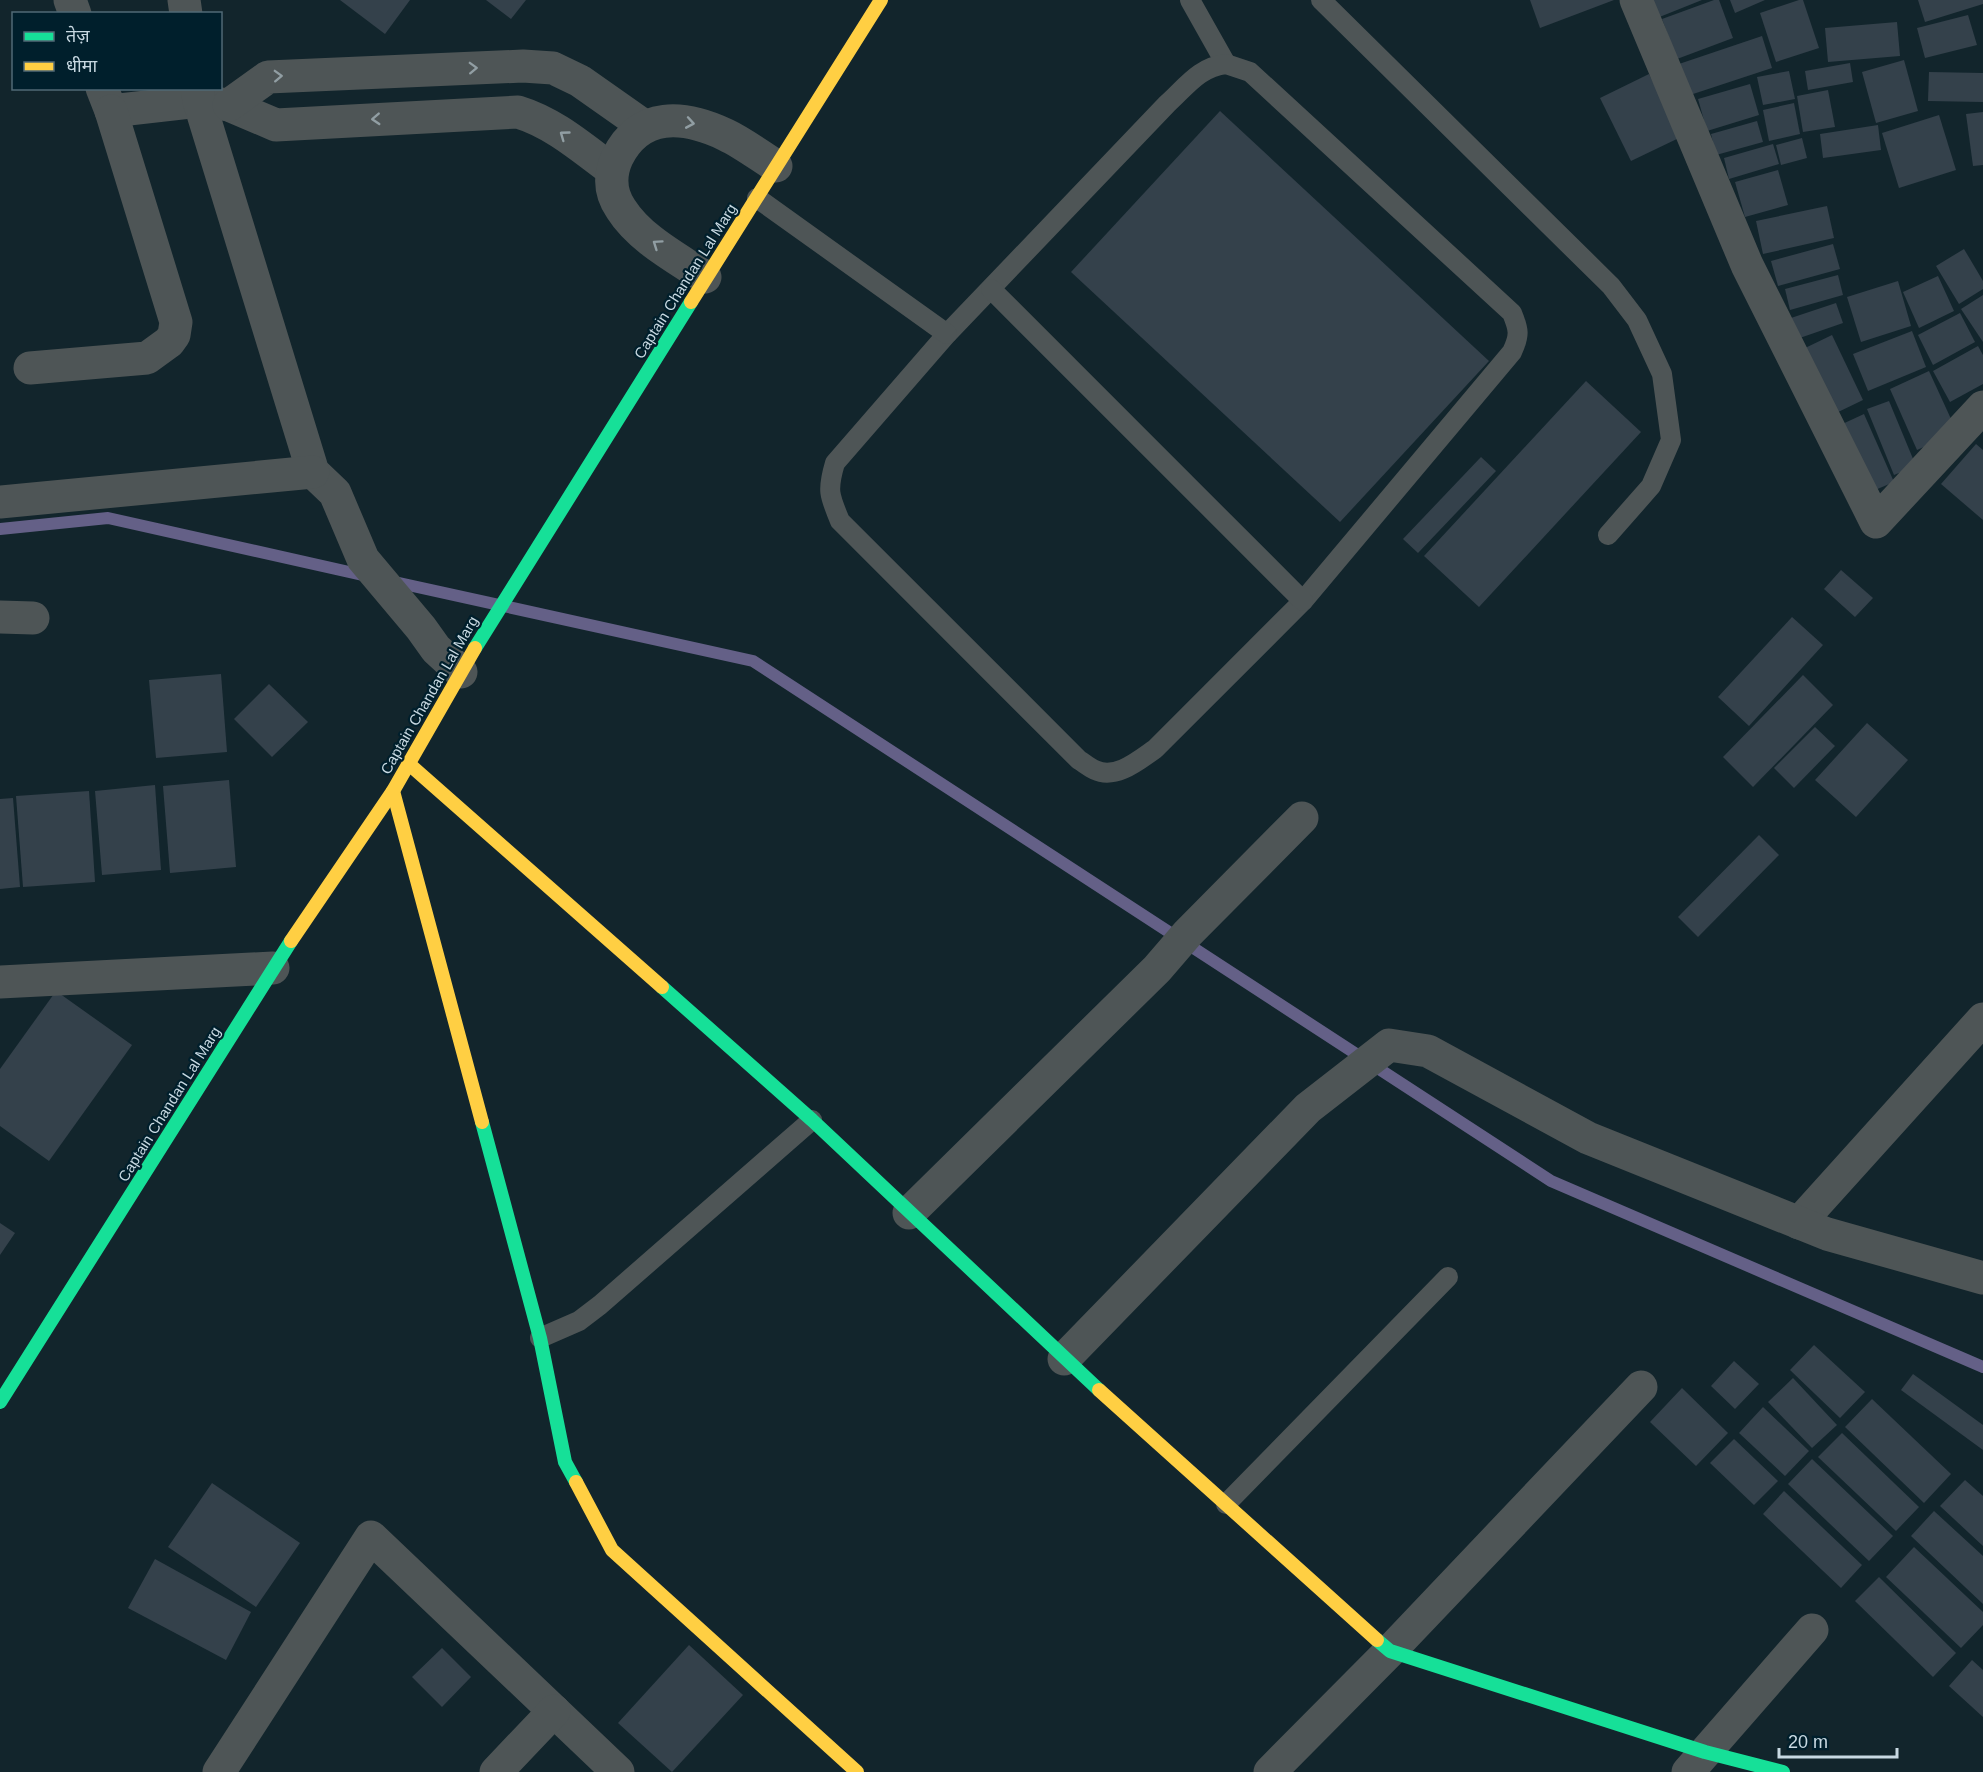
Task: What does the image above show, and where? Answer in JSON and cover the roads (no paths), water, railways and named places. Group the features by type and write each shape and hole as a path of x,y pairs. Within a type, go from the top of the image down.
{"street":[{"name":"Captain Chandan Lal Marg","path":"0,1402 273,968 393,790 486,628 881,0"},
{"path":"1636,0 1747,265 1876,522 1983,407"},
{"path":"30,368 147,358 169,342 174,335 176,322 106,100 208,98 268,77 523,66 553,68 580,81 644,126"},
{"path":"208,98 276,125 518,112 537,117 612,170"},
{"path":"208,98 313,472 335,493 363,559 436,649 461,672"},
{"path":"705,277 641,233 621,210 612,192 612,170 623,146 644,126 663,120 693,123 726,135 776,166"},
{"path":"0,502 313,472"},
{"path":"0,617 33,618"},
{"path":"409,764 812,1120 1064,1359 1390,1651 1697,1762 1783,1772"},
{"path":"393,790 540,1338 565,1462 612,1550 856,1772"},
{"path":"909,1213 1157,969 1188,933 1302,818"},
{"path":"0,982 273,968"},
{"path":"1799,1223 1983,1019"},
{"path":"1064,1359 1308,1108 1389,1045 1428,1051 1588,1138 1827,1234 1983,1278"},
{"path":"1270,1772 1390,1651 1641,1387"},
{"path":"219,1772 371,1537 618,1772"},
{"path":"1697,1762 1812,1630"},
{"path":"496,1772 554,1711"}],"lane":[{"path":"1190,0 1226,64"},
{"path":"1321,0 1611,286 1637,320 1662,374 1671,440 1651,486 1608,535"},
{"path":"1226,64 1250,72 1512,313 1519,329 1517,341 1512,352 1304,601 1155,748 1126,768 1108,772 1097,771 1078,760 840,521 829,496 831,479 835,463 946,334 1167,104 1204,69 1226,64"},
{"path":"757,198 946,334"},
{"path":"991,289 1304,601"},
{"path":"540,1338 579,1321 600,1305 812,1120"},
{"path":"1226,1504 1448,1277"}],"waterway":[{"path":"0,529 108,518 367,576"},
{"path":"390,581 753,661 1551,1181 1983,1367"}]}
